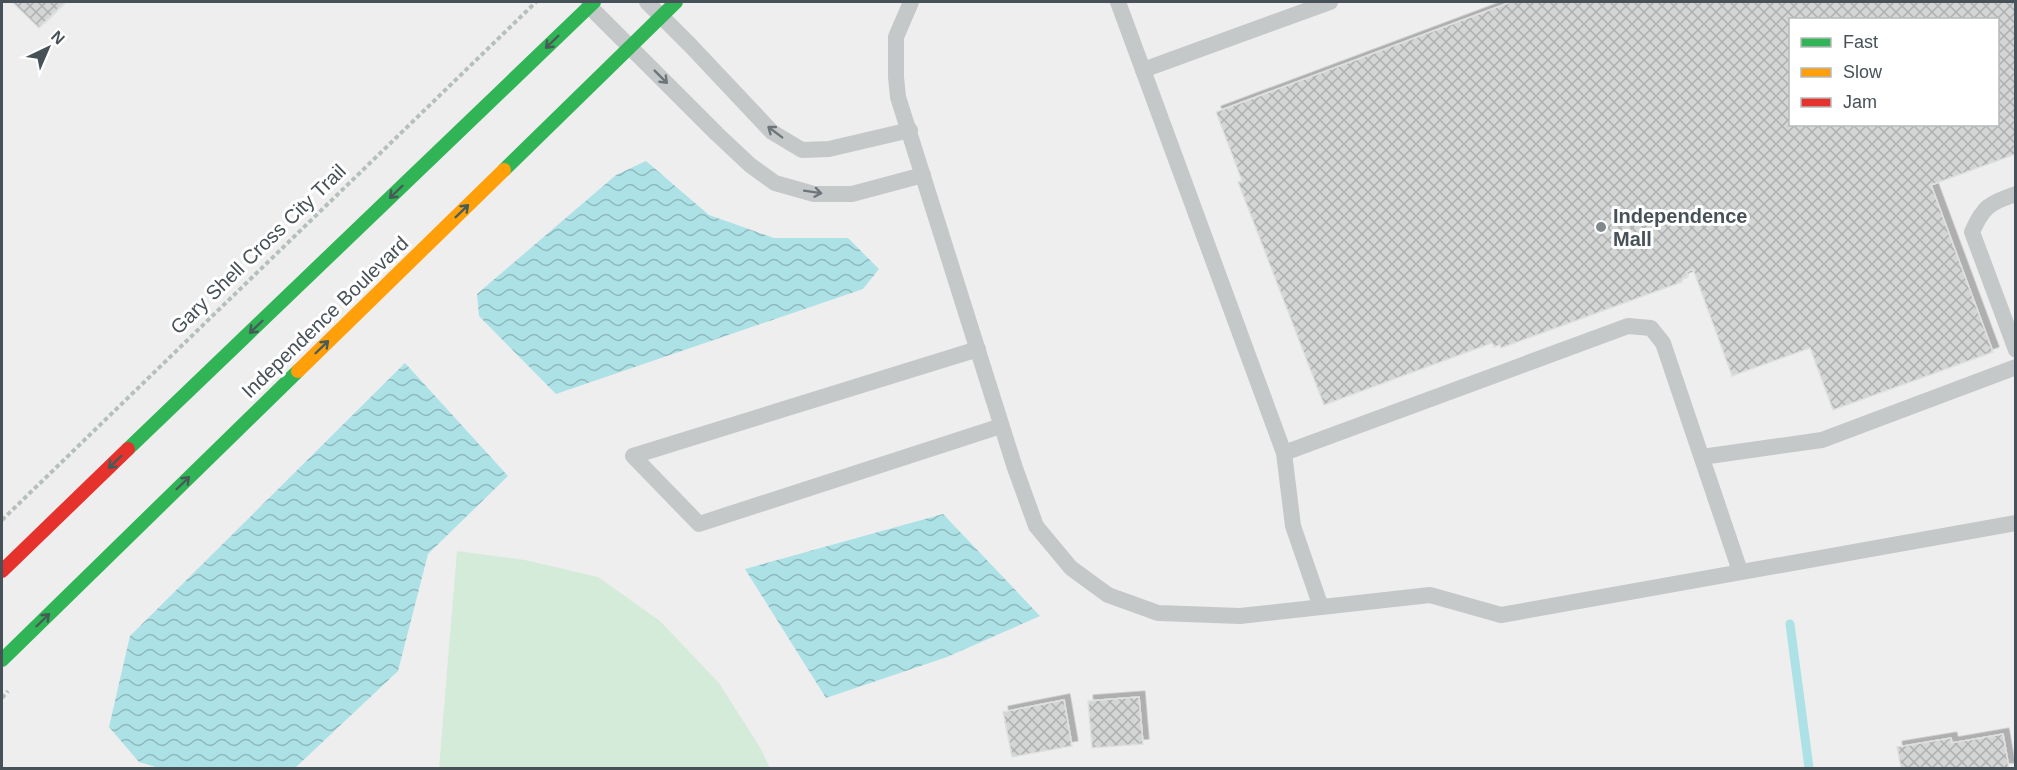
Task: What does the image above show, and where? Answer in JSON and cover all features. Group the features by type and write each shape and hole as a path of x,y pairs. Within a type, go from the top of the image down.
{"main road":[{"name":"Independence Boulevard","path":"2,660 676,2"},
{"name":"Independence Boulevard","path":"2,571 592,4"}],"lane":[{"path":"647,2 772,132 802,150 829,149 910,130"},
{"path":"912,2 896,37 898,97 1001,426 1036,525 1071,568 1108,595 1158,613 1240,616 1430,595 1501,615 2016,523"},
{"path":"1118,2 1284,453 1293,526 1322,607"},
{"path":"1143,70 1330,2"},
{"path":"592,4 630,47 742,157 775,183 814,194 852,194 923,175"},
{"path":"2016,194 2002,199 1981,212 1972,232 2016,350"},
{"path":"1284,453 1628,326 1651,328 1663,343 1740,571"},
{"path":"978,349 633,456 699,524 1001,426"},
{"path":"1702,457 1822,440 2016,367"}],"path":[{"name":"Gary Shell Cross City Trail","path":"2,520 536,2"}],"green space":[{"path":"457,551 525,560 598,577 660,621 719,683 761,749 770,768 439,768"}],"water":[{"path":"646,161 709,215 774,238 848,238 879,269 863,289 556,394 479,316 477,294 616,175"},
{"path":"405,363 508,476 428,554 398,671 295,768 159,768 139,762 109,727 130,636"},
{"path":"943,514 1040,616 947,657 826,698 745,569"}],"building":[{"path":"12,2 65,2 39,28"},
{"name":"Independence Mall","path":"1511,2 2016,2 2016,154 1931,185 1993,352 1833,410 1810,348 1732,376 1693,269 1686,272 1688,276 1682,278 1682,282 1501,348 1500,345 1494,347 1492,343 1324,405 1238,182 1242,181 1216,112"},
{"path":"1139,697 1143,744 1092,748 1088,701"},
{"path":"1064,700 1072,746 1012,757 1003,712"},
{"path":"2003,734 2009,768 1901,768 1897,747 1951,738 1952,743"}],"waterway":[{"path":"1790,624 1809,768"}],"traffic: fast":[{"path":"128,449 594,2"},
{"path":"504,170 676,2"},
{"path":"2,660 298,371"}],"traffic: slow":[{"path":"298,371 504,170"}],"traffic: jam":[{"path":"2,571 128,449"}],"place":[{"name":"Independence Mall","path":"1601,227"}]}
